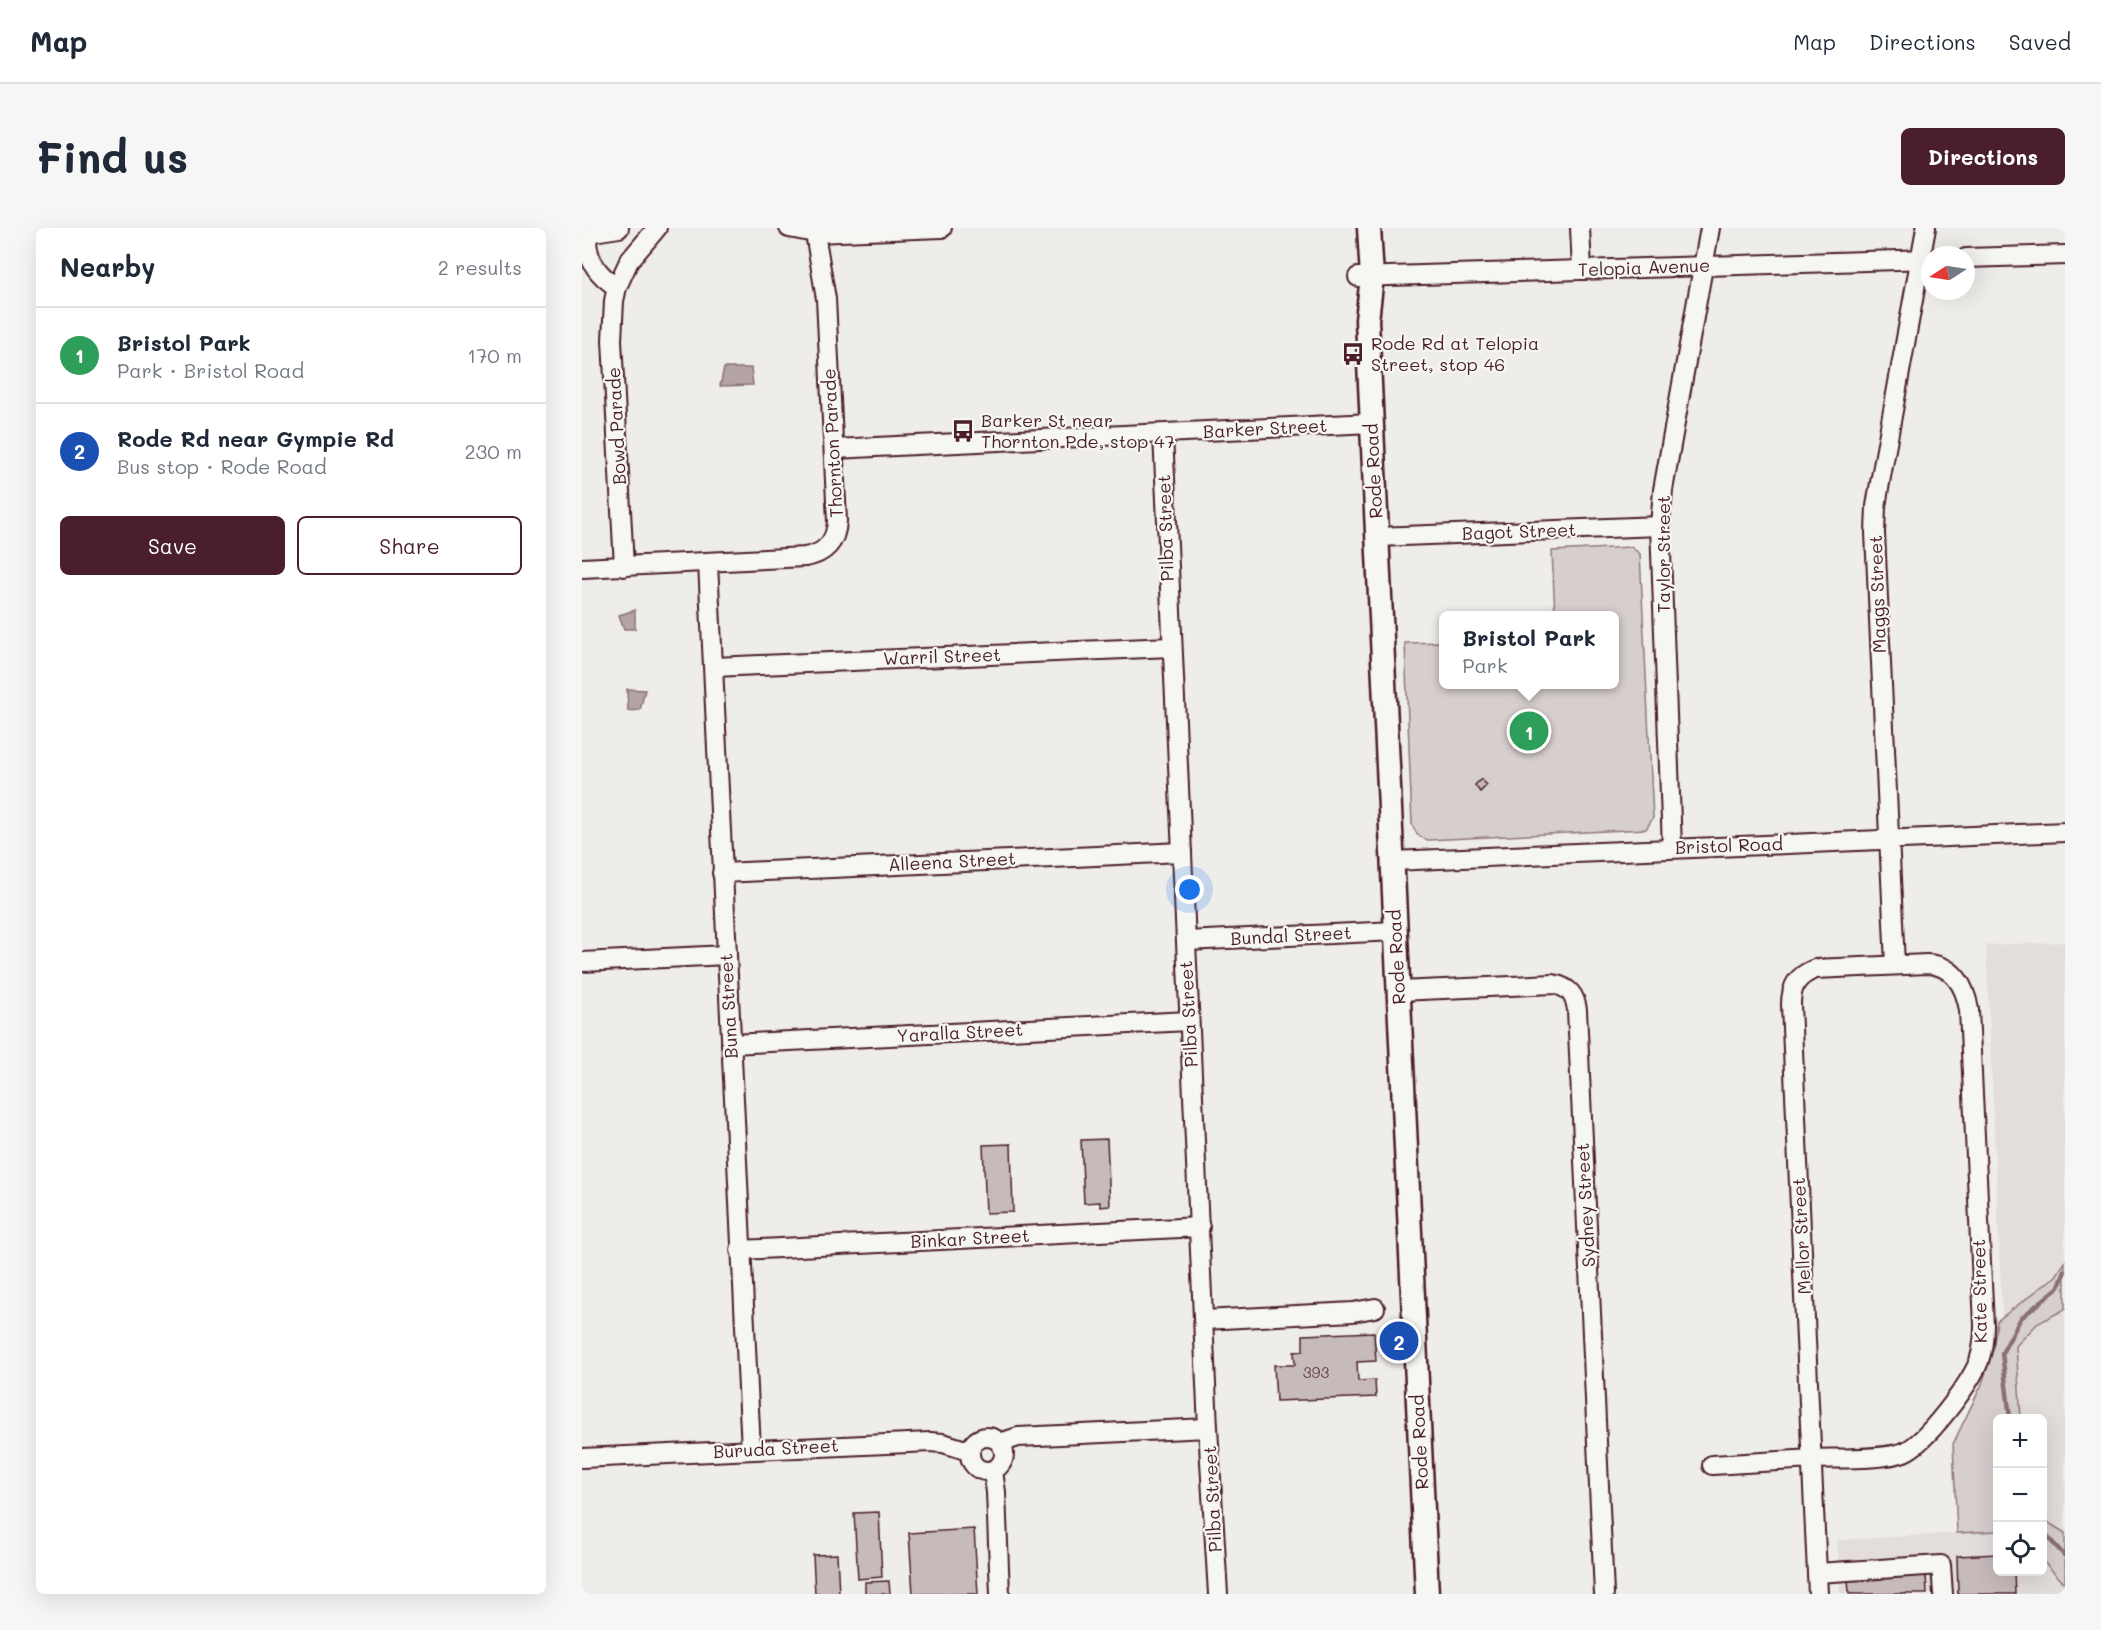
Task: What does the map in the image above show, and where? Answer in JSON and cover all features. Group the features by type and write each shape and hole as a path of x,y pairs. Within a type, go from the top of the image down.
{"main road":[{"name":"Rode Road","path":"1356,228 1365,277"},
{"name":"Rode Road","path":"1369,228 1365,277 1427,1594"}],"street":[{"path":"617,287 598,272 591,258 587,238 593,232 619,228"},
{"path":"789,228 815,233 942,228"},
{"path":"1580,228 1582,270"},
{"name":"Taylor Street","path":"1672,848 1660,526 1664,490 1710,228"},
{"name":"Maggs Street","path":"1925,246 1926,228"},
{"name":"Bowd Parade","path":"624,567 612,340 614,301 617,287 629,261 652,229"},
{"name":"Thornton Parade","path":"582,568 805,557 814,556 831,543 837,529 834,449 826,299 815,233"},
{"path":"1975,258 2065,255"},
{"name":"Telopia Avenue","path":"1365,277 1921,259"},
{"name":"Maggs Street","path":"1895,965 1875,533 1876,506 1921,279"},
{"name":"Barker Street","path":"834,449 1372,423"},
{"name":"Pilba Street","path":"1163,434 1208,1428 1218,1594"},
{"name":"Bagot Street","path":"1377,537 1660,526"},
{"name":"Buna Street","path":"708,562 751,1450"},
{"name":"Warril Street","path":"714,667 1171,647"},
{"name":"Bristol Road","path":"1392,861 2065,832"},
{"name":"Alleena Street","path":"723,873 1182,852"},
{"name":"Bundal Street","path":"1186,941 1396,931"},
{"path":"582,962 727,955"},
{"name":"Kate Street","path":"1712,1465 1896,1455 1913,1447 1929,1433 1976,1368 1982,1349 1983,1313 1967,1000 1961,982 1949,970 1927,964 1895,965"},
{"name":"Mellor Street","path":"1818,1594 1791,996 1797,979 1815,969 1895,965"},
{"name":"Sydney Street","path":"1399,991 1553,984 1566,988 1576,1001 1604,1594"},
{"name":"Yaralla Street","path":"731,1044 1189,1022"},
{"name":"Binkar Street","path":"740,1250 1200,1227"},
{"path":"1204,1320 1353,1312 1375,1308"},
{"path":"1000,1443 1018,1437 1208,1428"},
{"path":"991,1437 1000,1443 1004,1453 998,1468 993,1471 976,1467 969,1457 969,1451 971,1445 980,1438 991,1437"},
{"name":"Buruda Street","path":"582,1458 936,1442 969,1451"},
{"path":"993,1471 996,1492 1000,1594"},
{"path":"1817,1573 1941,1565 1943,1594"}],"shaded area":[{"path":"724,368 751,368 753,385 720,386"},
{"path":"1631,547 1640,554 1653,818 1646,829 1428,840 1416,832 1412,824 1405,643 1439,642 1439,689 1619,689 1619,611 1555,611 1552,551"},
{"path":"635,610 635,629 624,629 619,615"},
{"path":"627,689 645,690 640,710 628,711"},
{"path":"2065,942 2065,1262 2056,1276 2002,1316 1986,945"},
{"path":"2065,1262 2065,1309 2037,1324 2016,1346 2021,1414 1993,1414 1993,1531 1957,1533 1953,1444 1982,1384 1993,1350 1997,1321 2056,1276"},
{"path":"2065,1309 2065,1533 2049,1523 2047,1519 2047,1414 2021,1414 2016,1346 2037,1324"},
{"path":"2047,1519 2049,1523 2065,1533 2065,1584 2047,1565"},
{"path":"1993,1531 1993,1576 2047,1576 2047,1565 2065,1584 2065,1594 1840,1594 1837,1540"}],"building":[{"path":"1481,779 1487,785 1480,792 1475,785"},
{"path":"1107,1139 1110,1206 1100,1207 1100,1202 1084,1203 1081,1140"},
{"path":"1011,1144 1013,1212 986,1213 983,1145"},
{"path":"1374,1332 1376,1361 1357,1362 1358,1381 1375,1380 1376,1397 1276,1401 1274,1365 1295,1365 1294,1352 1303,1351 1303,1335"},
{"path":"879,1512 882,1577 858,1579 854,1513"},
{"path":"974,1529 978,1594 913,1594 909,1533"},
{"path":"837,1554 839,1594 815,1594 813,1555"},
{"path":"1993,1554 1993,1576 2014,1576 2015,1594 1958,1594 1957,1556"},
{"path":"1926,1575 1927,1594 1849,1594 1848,1579"},
{"path":"889,1581 890,1594 865,1594 865,1582"}],"waterway":[{"path":"2010,1414 2002,1353 2021,1318 2059,1287 2065,1271"},
{"path":"2047,1536 2065,1556"}],"place":[{"name":"Rode Rd at Telopia Street, stop 46","path":"1353,354"},
{"name":"Barker St near Thornton Pde, stop 47","path":"963,431"},
{"name":"Bristol Park","path":"1529,731"},
{"name":"Rode Rd near Gympie Rd","path":"1399,1341"}]}
